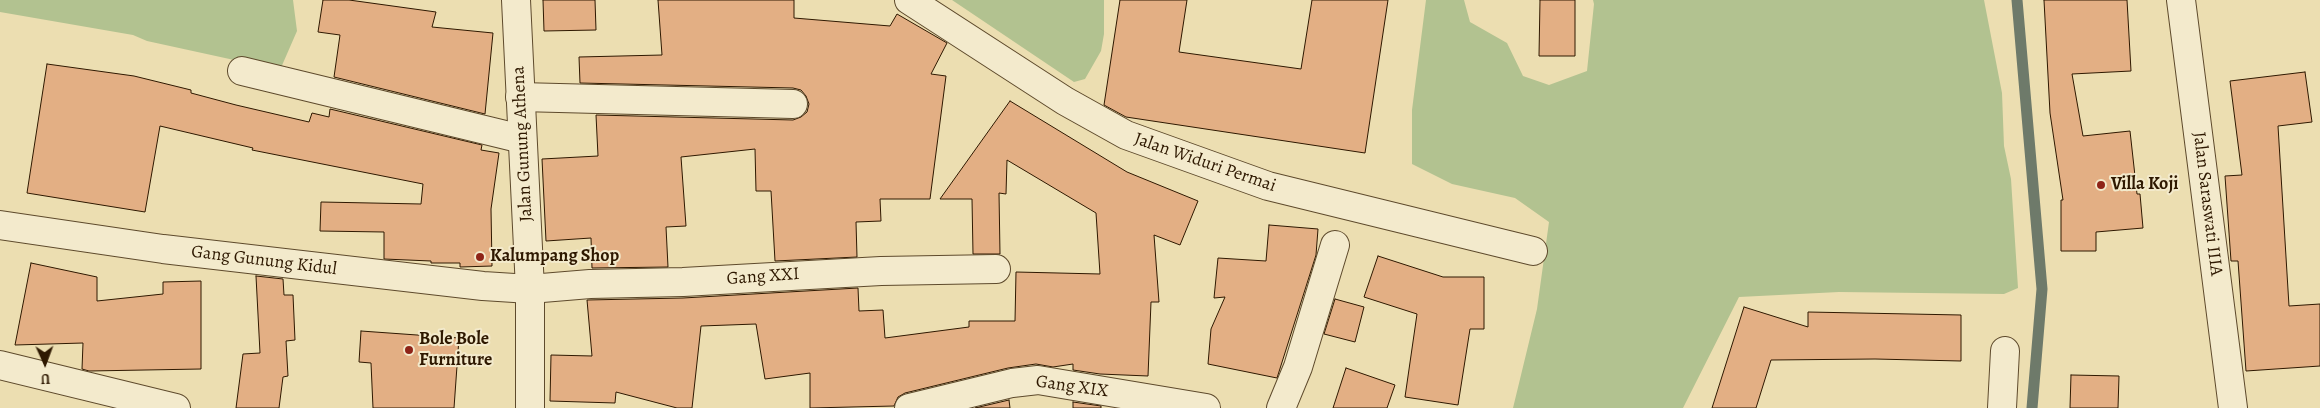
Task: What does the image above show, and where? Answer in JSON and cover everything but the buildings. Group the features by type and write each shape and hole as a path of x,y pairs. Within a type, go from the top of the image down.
{"street":[{"name":"Jalan Gunung Athena","path":"516,0 530,289 530,408"},
{"name":"Jalan Widuri Permai","path":"909,0 1065,101 1126,135 1268,186 1532,251"},
{"name":"Jalan Saraswati IIIA","path":"2181,0 2233,408"},
{"path":"242,70 522,139"},
{"path":"520,96 793,104"},
{"name":"Gang Gunung Kidul","path":"0,225 163,249 483,286 530,289"},
{"path":"1281,408 1298,366 1335,245"},
{"name":"Gang XXI","path":"530,289 590,284 683,282 882,270 996,269"},
{"path":"2002,408 2005,351"},
{"path":"0,365 176,408"},
{"name":"Gang XIX","path":"909,408 1012,383 1038,380 1206,408"}],"green space":[{"path":"0,0 293,0 297,31 280,70 147,41 133,35 0,12"},
{"path":"952,0 1104,0 1104,34 1101,51 1085,79 1074,82"},
{"path":"1426,0 1464,0 1470,22 1507,43 1523,76 1549,85 1587,71 1593,0 1984,0 2002,93 2004,146 2011,179 2018,288 2004,294 1839,292 1739,297 1683,408 1513,408 1537,309 1549,222 1515,198 1452,184 1412,164 1412,110"}],"waterway":[{"path":"2017,0 2042,289 2032,408"}],"place":[{"name":"Villa Koji","path":"2101,185"},
{"name":"Kalumpang Shop","path":"480,257"},
{"name":"Bole Bole Furniture","path":"409,350"}]}
